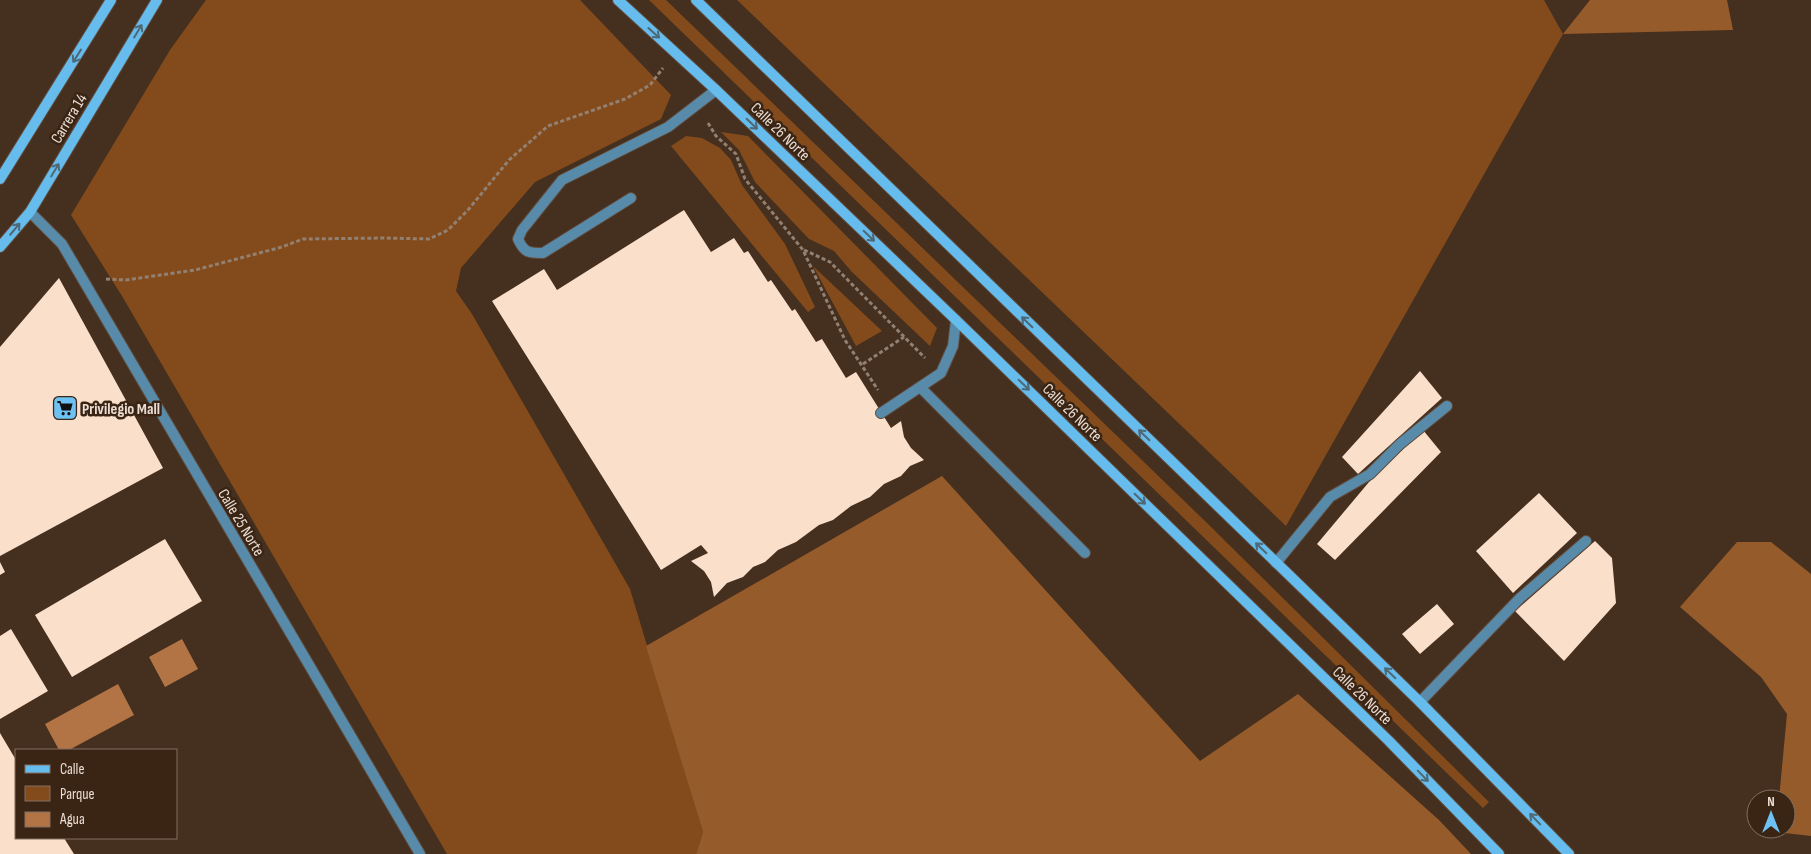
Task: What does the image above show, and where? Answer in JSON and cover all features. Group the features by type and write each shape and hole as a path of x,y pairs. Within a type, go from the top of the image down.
{"street":[{"name":"Carrera 14","path":"0,179 112,0"},
{"name":"Carrera 14","path":"0,247 30,212 156,0"},
{"path":"150,11 162,0"},
{"name":"Calle 26 Norte","path":"618,0 716,90 956,320 1389,741 1499,854"},
{"name":"Calle 26 Norte","path":"696,0 1422,705 1569,854"},
{"path":"631,198 543,253 531,253 522,248 518,239 522,230 562,180 668,127 716,90"},
{"name":"Calle 25 Norte","path":"30,212 62,244 420,854"},
{"path":"885,410 941,373 953,346 956,320"},
{"path":"920,387 1085,553"},
{"path":"1276,563 1330,497 1370,474 1400,444 1447,406"},
{"path":"1422,705 1520,598 1586,541"}],"path":[{"path":"82,277 126,280 186,272 233,261 304,239 429,239 448,230 468,210 509,160 548,126 624,99 650,85 672,50"},
{"path":"661,70 668,77"},
{"path":"696,106 716,136 736,154 745,179 803,250 846,340 863,364 885,410"},
{"path":"803,250 830,262 941,373"},
{"path":"863,364 904,337"}],"green space":[{"path":"206,0 580,0 671,95 661,119 535,182 461,268 456,291 472,314 630,589 703,832 696,854 447,854 122,296 71,215 170,50"},
{"path":"649,0 666,0 1206,522 1489,802 1483,808"},
{"path":"737,0 1544,0 1563,34 1286,526"},
{"path":"721,132 748,136 937,328 930,346 852,272 834,251 809,239 755,182 739,150"},
{"path":"686,136 702,138 720,148 731,160 742,185 785,244 815,307 808,312 671,146"},
{"path":"813,266 882,331 856,346"}],"shaded area":[{"path":"1590,0 1727,0 1733,30 1563,34"},
{"path":"942,476 1200,761 1298,694 1439,820 1471,854 696,854 703,832 646,646"},
{"path":"1737,542 1771,542 1811,574 1811,836 1796,834 1796,789 1780,789 1787,714 1761,677 1680,607"}],"water":[{"path":"182,639 198,669 165,687 149,657"},
{"path":"118,684 134,715 71,749 58,749 45,724"}],"building":[{"path":"684,210 711,252 734,238 744,253 748,251 768,282 771,280 792,311 795,309 816,342 822,339 846,378 856,372 891,428 901,421 904,437 911,448 924,460 910,466 901,476 884,484 870,497 851,506 833,520 819,525 796,542 778,550 765,562 753,567 743,577 727,583 714,597 711,582 704,571 691,561 708,553 701,545 661,570 492,301 544,269 557,290"},
{"name":"Privilegio Mall","path":"59,278 163,468 0,556 0,347"},
{"path":"1420,371 1442,398 1358,474 1342,457"},
{"path":"1423,430 1441,452 1335,560 1317,544 1369,482"},
{"path":"1539,493 1577,533 1513,593 1476,551"},
{"path":"165,539 202,601 72,677 35,615"},
{"path":"1595,541 1612,558 1616,603 1564,661 1515,611"},
{"path":"0,562 5,572 0,575"},
{"path":"1437,604 1454,624 1420,654 1402,634"},
{"path":"11,629 48,691 0,719 0,636"},
{"path":"0,733 15,758 15,839 65,839 74,854 0,854"}],"place":[{"name":"Privilegio Mall","path":"65,408"}]}
